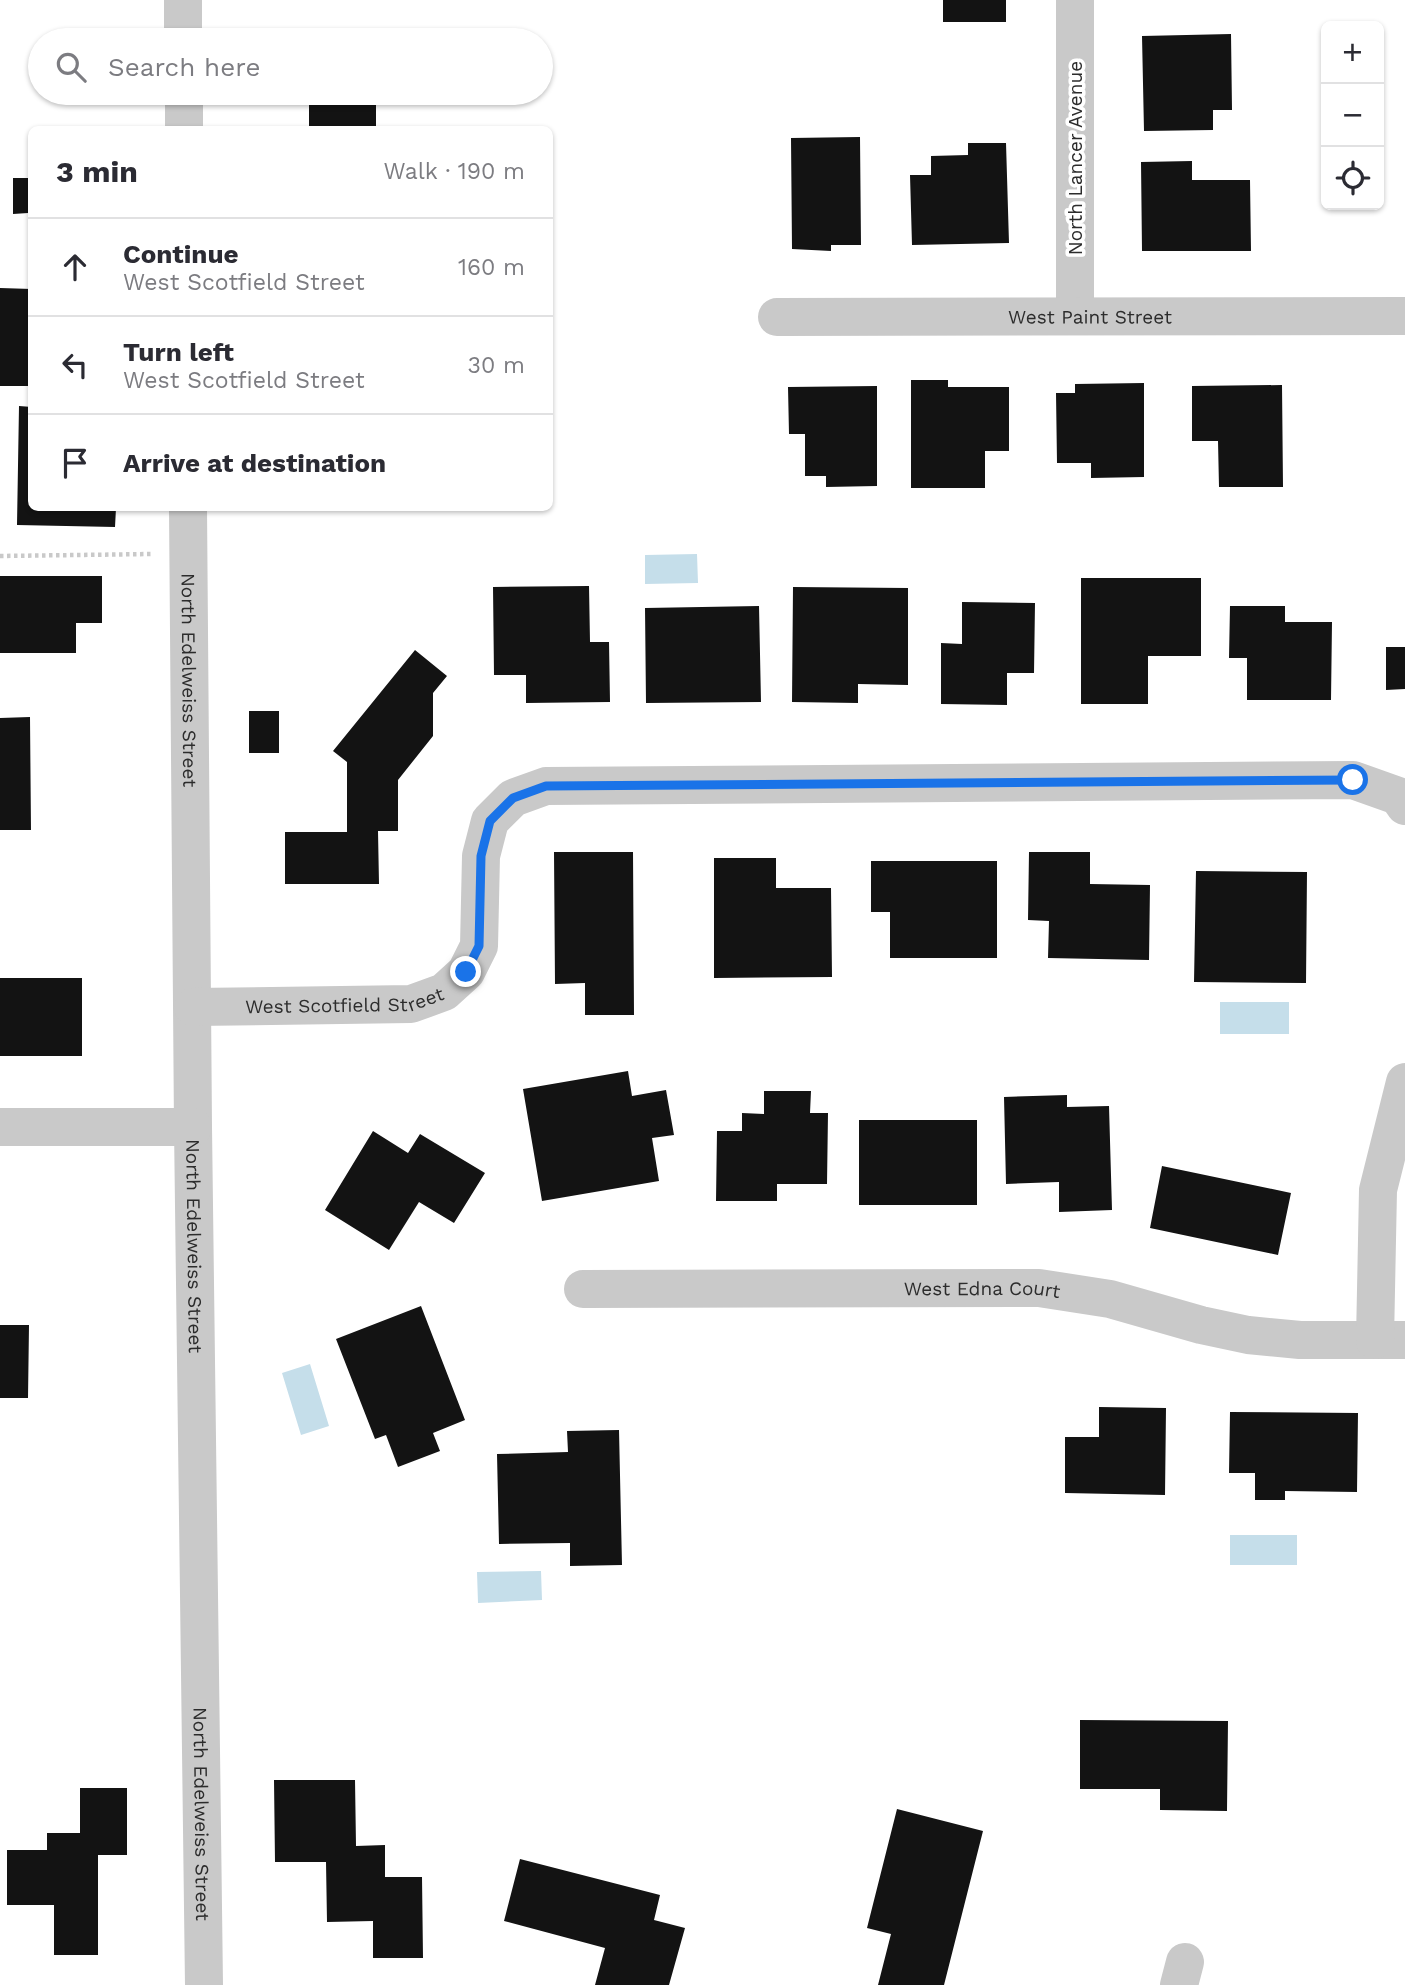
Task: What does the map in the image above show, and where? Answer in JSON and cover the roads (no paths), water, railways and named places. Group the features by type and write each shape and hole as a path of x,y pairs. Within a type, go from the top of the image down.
{"street":[{"path":"183,0 183,28"},
{"name":"North Lancer Avenue","path":"1074,316 1075,0"},
{"path":"184,105 184,126"},
{"name":"West Paint Street","path":"777,317 1405,316"},
{"name":"North Edelweiss Street","path":"188,511 204,1985"},
{"name":"West Scotfield Street","path":"193,1007 411,1004 444,992 466,972 479,946 481,856 490,821 513,798 546,786 1353,780 1398,796 1405,806"},
{"path":"1390,1340 1378,1190 1405,1082"},
{"path":"0,1127 193,1126"},
{"name":"West Edna Court","path":"583,1289 1039,1288 1110,1299 1201,1325 1248,1335 1300,1340 1390,1340"}],"water":[{"path":"697,554 698,583 645,584 645,555"},
{"path":"1220,1002 1289,1002 1289,1034 1220,1034"},
{"path":"310,1364 329,1426 301,1435 282,1373"},
{"path":"1230,1535 1297,1535 1297,1565 1230,1565"},
{"path":"541,1571 542,1600 478,1603 477,1572"}]}
